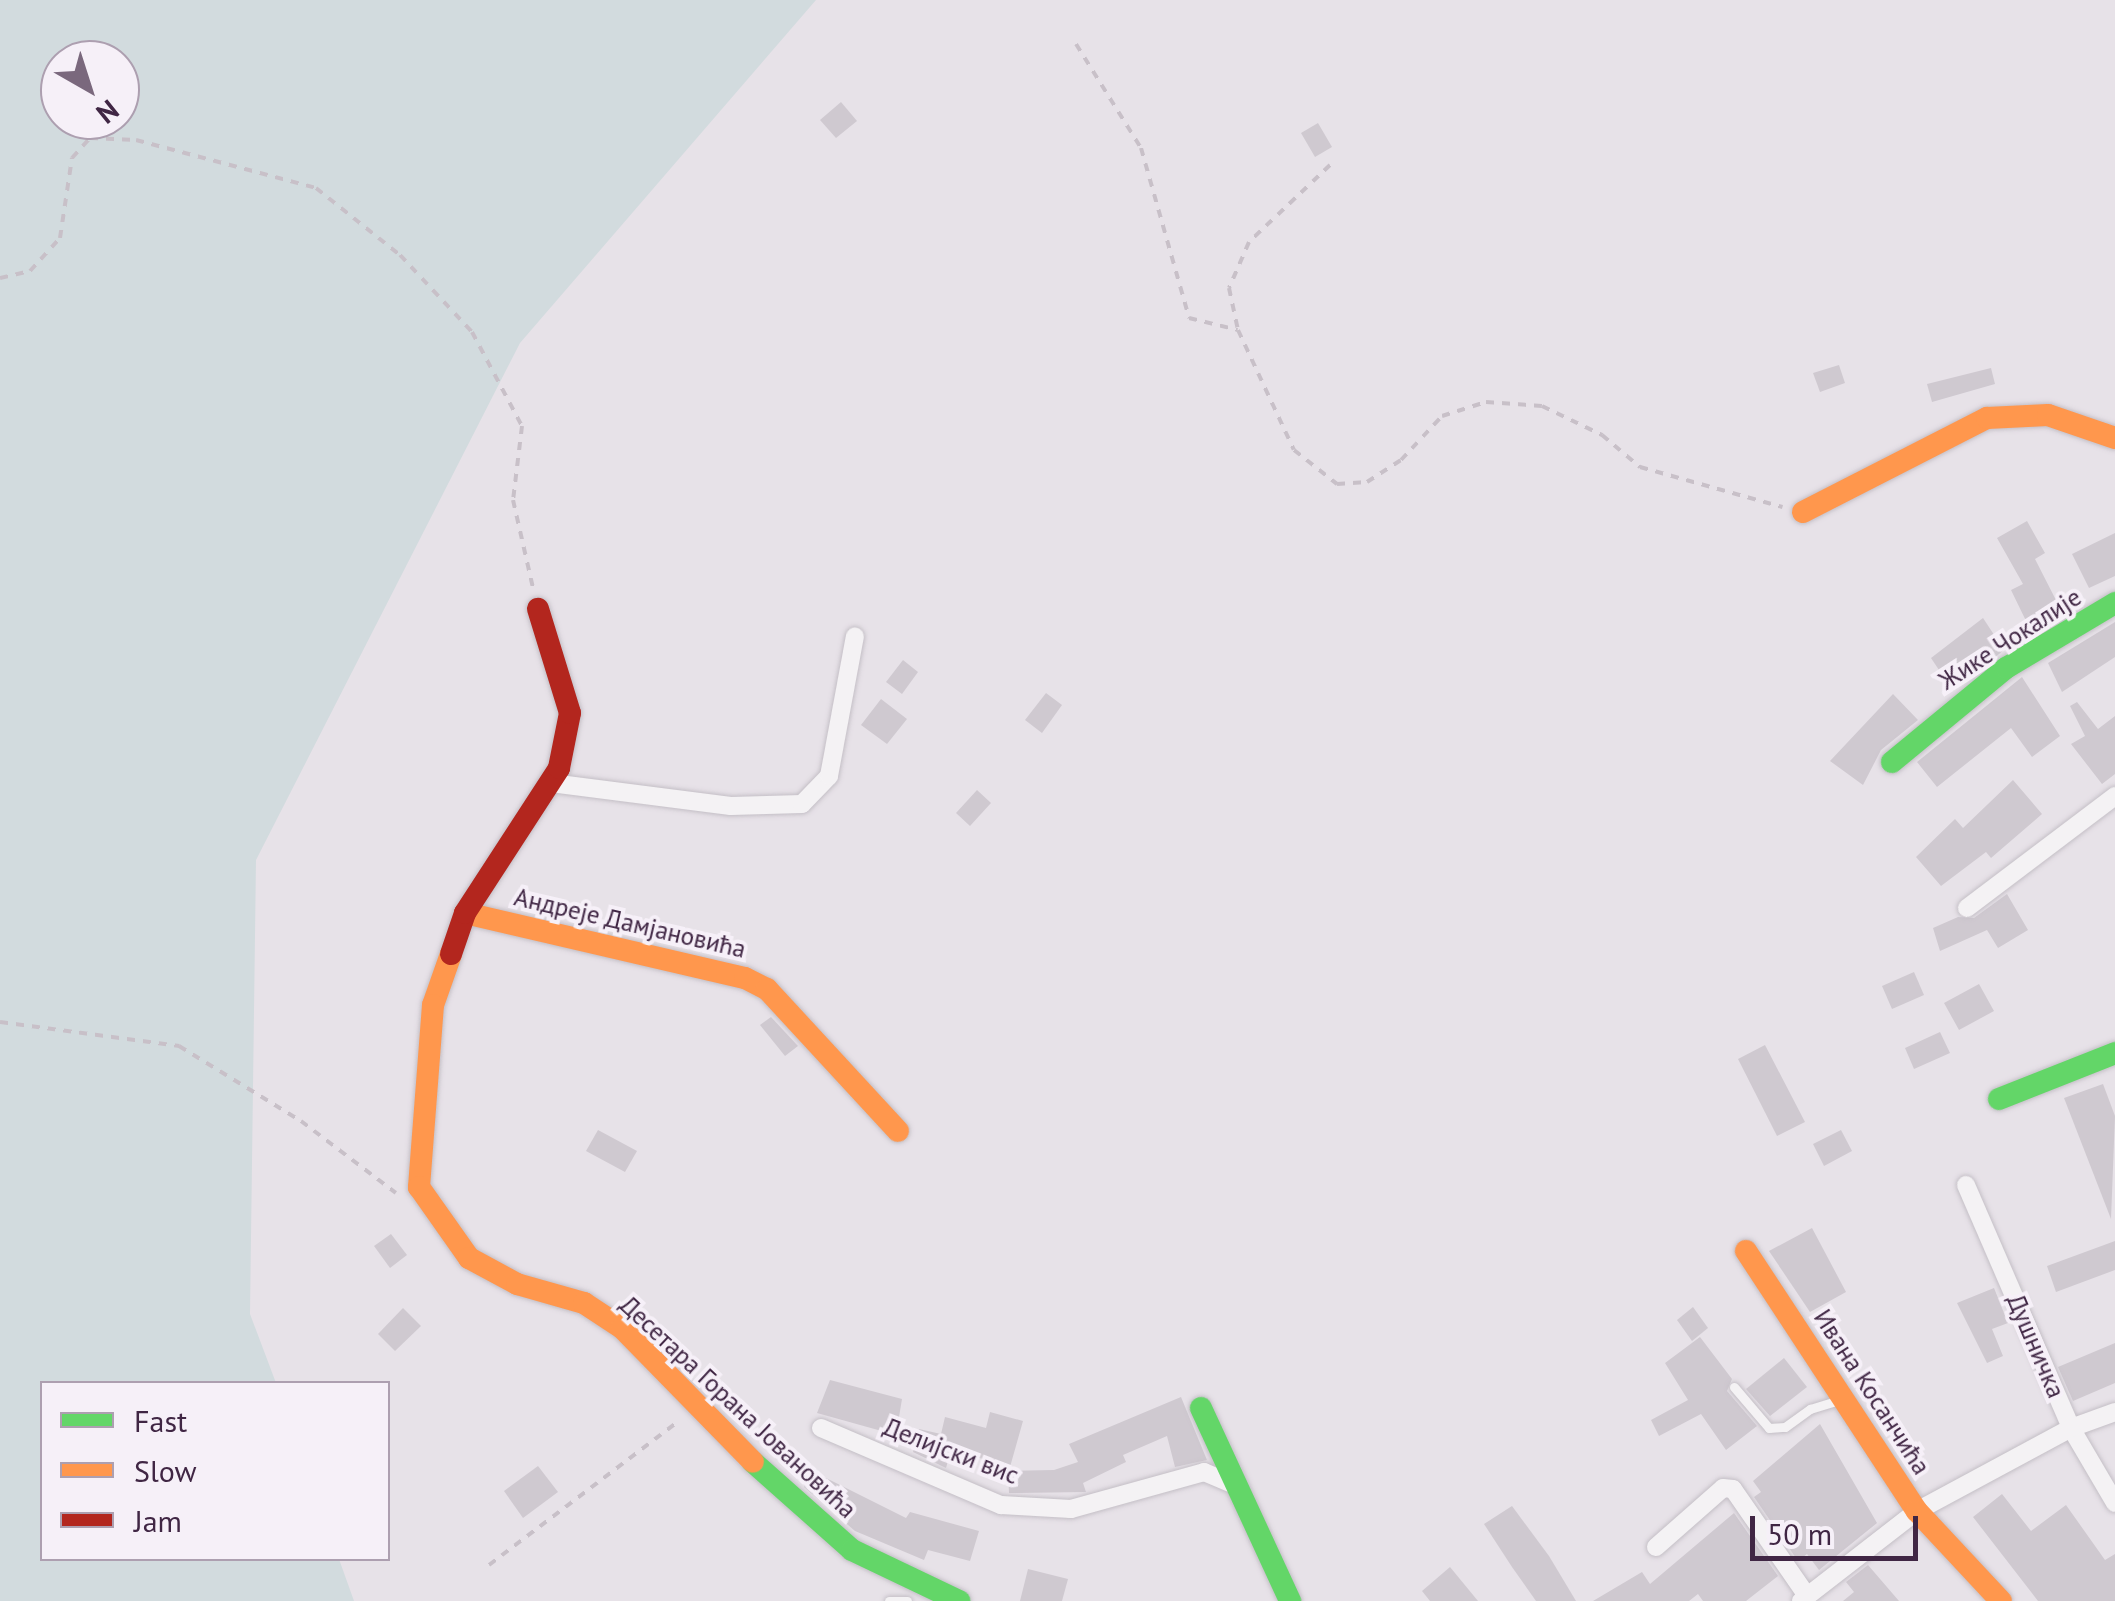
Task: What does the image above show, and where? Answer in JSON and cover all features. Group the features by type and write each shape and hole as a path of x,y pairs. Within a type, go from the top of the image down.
{"street":[{"path":"1803,512 1988,418 2048,415 2115,438"},
{"name":"Жике Чокалије","path":"1892,762 2006,668 2115,603"},
{"name":"Десетара Горана Јовановића","path":"538,609 570,713 551,782 528,825 465,912 433,1005 420,1186 469,1258 609,1320 852,1550 958,1601"},
{"path":"551,782 731,806 802,804 829,776 855,636"},
{"path":"1967,908 2115,796"},
{"name":"Андреје Дамјановића","path":"465,912 745,978 767,989 898,1132"},
{"path":"2000,1099 2115,1053"},
{"name":"Душничка","path":"1966,1185 2071,1428 2115,1503"},
{"name":"Ивана Косанчића","path":"1746,1251 1850,1404 1917,1512 2001,1601"},
{"path":"1201,1408 1290,1601"},
{"path":"1656,1547 1723,1488 1732,1489 1810,1597 1917,1512 2071,1428 2115,1412"},
{"name":"Делијски вис","path":"821,1428 1001,1506 1071,1510 1204,1472 1236,1486"}],"lane":[{"path":"1734,1387 1769,1428 1785,1427 1832,1400 1850,1404"},
{"path":"889,1601 907,1601"}],"path":[{"path":"1076,44 1141,148 1189,318 1238,330"},
{"path":"0,278 30,272 60,238 72,158 90,138 136,140 316,188 400,255 472,332 522,426 513,500 538,609"},
{"path":"1330,165 1249,242 1228,288 1238,330 1294,450 1337,484 1367,482 1401,460 1442,416 1486,402 1542,406 1602,435 1640,468 1698,489 1803,512"},
{"path":"0,1022 180,1046 301,1121 412,1205"},
{"path":"490,1566 698,1406"}],"shaded area":[{"path":"0,0 816,0 520,343 256,860 250,1314 275,1381 40,1381 40,1561 340,1561 354,1601 0,1601"}],"building":[{"path":"841,102 857,121 836,138 820,120"},
{"path":"1318,123 1332,147 1315,157 1301,133"},
{"path":"1839,365 1845,383 1820,392 1813,373"},
{"path":"1991,368 1995,384 1932,402 1927,384"},
{"path":"2027,521 2045,553 2035,559 2060,608 2028,625 2011,590 2023,584 1997,538"},
{"path":"2115,533 2115,576 2089,588 2072,554"},
{"path":"1983,618 2004,650 1953,691 1931,658"},
{"path":"2115,622 2115,657 2062,692 2048,663"},
{"path":"903,660 918,672 902,694 886,682"},
{"path":"2022,677 2060,736 2032,757 2011,728 1937,787 1917,762"},
{"path":"1046,693 1062,705 1042,733 1025,720"},
{"path":"1893,694 1918,720 1881,750 1863,785 1830,761"},
{"path":"881,699 907,719 887,744 861,725"},
{"path":"2077,702 2098,729 2115,716 2115,774 2102,784 2071,744 2085,736 2070,706"},
{"path":"2013,780 2042,814 1991,858 1986,852 1941,886 1916,857 1955,819 1963,828"},
{"path":"977,790 991,803 970,826 956,813"},
{"path":"2007,894 2028,930 1998,948 1987,930 1940,951 1933,928 1958,917 1974,918"},
{"path":"1914,972 1924,995 1892,1009 1882,986"},
{"path":"1979,984 1994,1011 1959,1030 1944,1003"},
{"path":"771,1017 798,1046 785,1056 760,1025"},
{"path":"1940,1032 1950,1053 1914,1069 1905,1048"},
{"path":"1765,1045 1805,1122 1777,1136 1738,1059"},
{"path":"2103,1084 2115,1116 2111,1219 2064,1098"},
{"path":"598,1130 637,1151 625,1172 586,1151"},
{"path":"1841,1130 1852,1151 1824,1166 1813,1144"},
{"path":"1812,1228 1846,1292 1810,1312 1769,1251"},
{"path":"391,1234 407,1255 390,1268 374,1246"},
{"path":"2115,1241 2115,1270 2056,1292 2047,1266"},
{"path":"1994,1288 2008,1323 1992,1329 2003,1356 1987,1363 1957,1303"},
{"path":"1693,1307 1708,1328 1692,1341 1677,1320"},
{"path":"403,1308 421,1326 395,1351 378,1334"},
{"path":"1700,1337 1732,1379 1727,1391 1757,1426 1726,1450 1701,1414 1659,1436 1651,1420 1688,1400 1665,1363"},
{"path":"2115,1343 2115,1383 2073,1401 2058,1367"},
{"path":"1784,1358 1807,1387 1770,1416 1746,1389"},
{"path":"830,1380 902,1399 896,1435 817,1413"},
{"path":"1181,1397 1207,1460 1175,1467 1167,1436 1123,1455 1126,1462 1083,1483 1086,1492 1009,1493 1008,1471 1054,1470 1078,1462 1069,1444"},
{"path":"990,1412 1023,1421 1010,1467 966,1454 963,1464 948,1461 946,1468 913,1452 919,1429 941,1434 945,1417 986,1428"},
{"path":"1820,1424 1877,1523 1819,1570 1807,1554 1798,1561 1754,1497 1761,1492 1753,1481"},
{"path":"538,1466 558,1492 523,1518 504,1491"},
{"path":"810,1470 906,1518 910,1512 979,1531 970,1561 928,1550 924,1560 855,1531 804,1487"},
{"path":"2002,1494 2031,1531 2066,1505 2105,1560 2115,1554 2115,1601 2038,1601 1973,1517"},
{"path":"1512,1506 1576,1601 1536,1601 1512,1567 1484,1524"},
{"path":"1734,1513 1778,1576 1746,1601 1703,1601 1698,1594 1689,1601 1593,1601 1642,1572 1650,1584"},
{"path":"1868,1565 1899,1601 1843,1601 1854,1592 1846,1582"},
{"path":"1450,1567 1478,1601 1430,1601 1422,1591"},
{"path":"1028,1569 1068,1579 1062,1601 1020,1601"}],"traffic: fast":[{"path":"1892,762 2006,668 2115,603"},
{"path":"1999,1099 2115,1053"},
{"path":"1201,1408 1290,1601"},
{"path":"753,1462 852,1550 959,1601"}],"traffic: slow":[{"path":"1803,512 1987,418 2048,415 2115,438"},
{"path":"465,913 745,978 767,989 898,1131"},
{"path":"451,954 433,1005 419,1187 469,1258 517,1284 584,1303 622,1328 753,1462"},
{"path":"1746,1251 1917,1511 2001,1601"}],"traffic: jam":[{"path":"451,954 465,913 559,768 570,713 538,609"}]}
